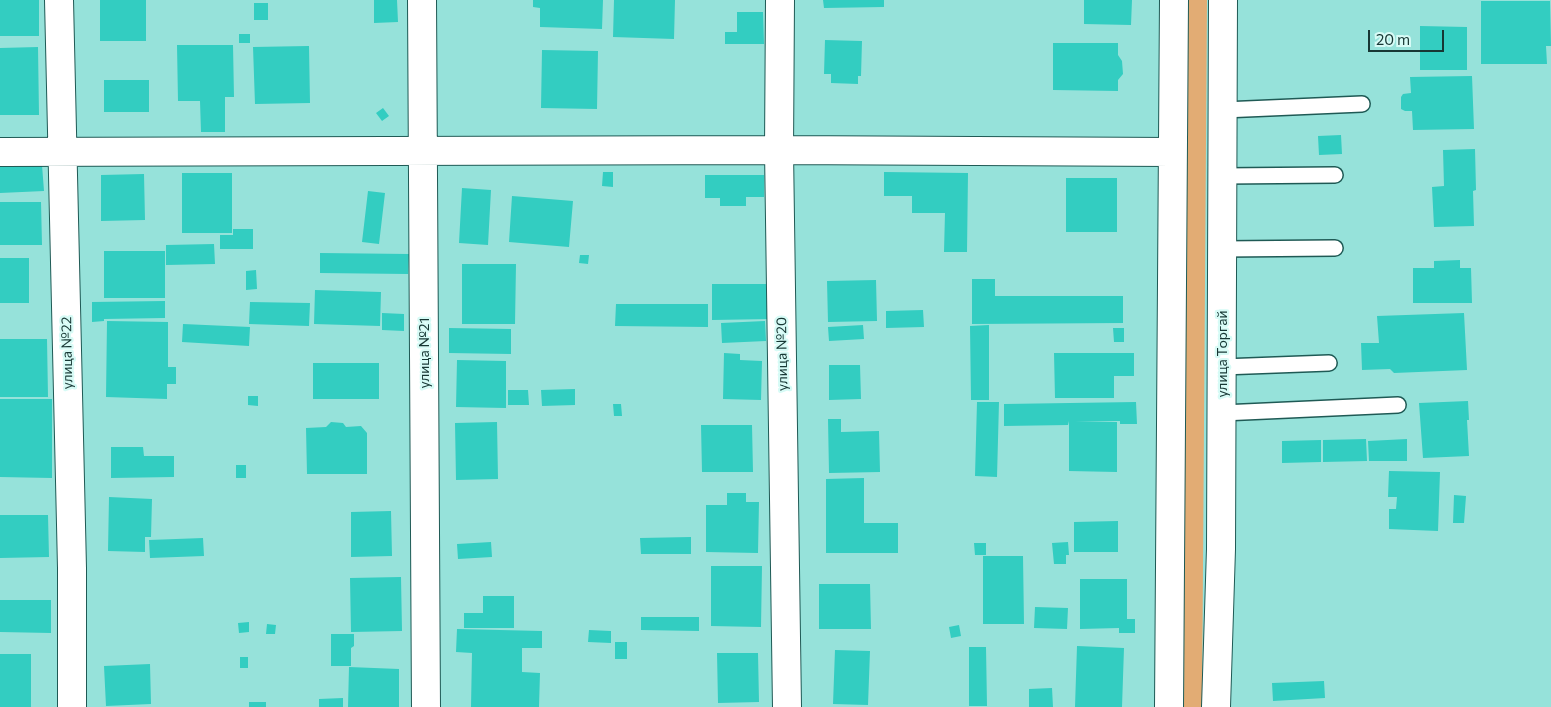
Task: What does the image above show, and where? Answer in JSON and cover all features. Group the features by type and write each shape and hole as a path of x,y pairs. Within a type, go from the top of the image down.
{"street":[{"name":"улица №22","path":"60,0 72,558 72,707"},
{"name":"улица №21","path":"422,0 426,707"},
{"name":"улица №20","path":"780,0 779,150 787,707"},
{"path":"1169,707 1174,0"},
{"name":"улица Торгай","path":"1216,707 1221,549 1222,0"},
{"path":"0,152 779,150 1172,152"}],"lane":[{"path":"1223,110 1362,104"},
{"path":"1223,176 1335,175"},
{"path":"1222,250 1335,248"},
{"path":"1222,367 1329,363"},
{"path":"1222,413 1398,405"}],"shaded area":[{"path":"1185,0 1207,0 1202,707 1184,707"}],"building":[{"path":"0,0 39,0 39,36 0,36"},
{"path":"100,0 146,0 146,41 100,41"},
{"path":"374,0 397,0 398,22 374,23"},
{"path":"533,0 603,0 602,29 540,27 540,8 533,7"},
{"path":"614,0 675,0 674,39 613,37"},
{"path":"823,0 884,0 884,7 824,8"},
{"path":"1084,0 1132,0 1131,25 1084,24"},
{"path":"1481,1 1550,1 1551,46 1546,46 1547,64 1481,64"},
{"path":"254,3 268,3 268,20 254,20"},
{"path":"737,12 763,12 764,44 725,44 725,32 737,32"},
{"path":"1420,26 1467,27 1467,70 1420,70"},
{"path":"239,34 250,34 250,43 239,43"},
{"path":"825,40 862,41 861,76 858,76 858,84 831,83 831,74 824,74"},
{"path":"1053,43 1118,43 1118,55 1122,61 1123,74 1118,80 1118,91 1053,90"},
{"path":"177,45 233,45 234,97 225,97 225,132 201,132 200,101 178,101"},
{"path":"309,46 310,103 255,104 253,47"},
{"path":"38,47 39,115 0,115 0,48"},
{"path":"542,50 598,51 597,109 541,108"},
{"path":"1472,76 1474,129 1413,130 1412,111 1401,109 1401,97 1403,94 1411,93 1410,77"},
{"path":"104,80 149,80 149,112 104,112"},
{"path":"383,108 389,116 382,121 376,113"},
{"path":"1341,135 1342,154 1319,155 1318,136"},
{"path":"1475,149 1476,190 1473,191 1474,226 1434,227 1432,187 1444,186 1443,150"},
{"path":"42,165 44,191 0,193 0,167"},
{"path":"603,172 613,172 613,187 602,186"},
{"path":"884,172 968,173 967,252 944,252 945,213 912,213 912,196 884,196"},
{"path":"182,173 232,173 232,233 182,233"},
{"path":"144,174 145,220 101,221 101,175"},
{"path":"705,175 764,175 764,197 746,197 746,206 720,206 720,198 705,198"},
{"path":"1066,178 1117,178 1117,232 1066,232"},
{"path":"462,188 491,190 488,245 459,243"},
{"path":"368,191 385,193 379,244 362,242"},
{"path":"512,196 573,201 569,247 509,242"},
{"path":"0,202 41,202 42,245 0,245"},
{"path":"233,229 253,229 253,249 220,249 220,235 233,235"},
{"path":"214,244 215,264 166,265 166,245"},
{"path":"104,251 165,251 165,298 104,298"},
{"path":"320,253 409,254 408,274 320,273"},
{"path":"580,255 589,255 588,264 579,263"},
{"path":"0,258 29,258 29,303 0,303"},
{"path":"1460,260 1460,268 1471,268 1472,303 1413,303 1413,268 1434,268 1434,261"},
{"path":"462,264 516,264 515,324 462,324"},
{"path":"256,270 257,289 246,290 246,271"},
{"path":"972,279 995,279 995,296 1123,296 1123,323 972,324"},
{"path":"876,280 877,321 828,322 827,281"},
{"path":"712,284 772,284 772,319 712,320"},
{"path":"315,290 381,292 380,326 314,324"},
{"path":"165,301 165,318 104,319 104,321 92,322 92,302"},
{"path":"250,302 310,303 309,326 249,324"},
{"path":"616,304 708,304 708,327 615,326"},
{"path":"923,310 924,327 886,328 886,311"},
{"path":"382,313 404,314 404,331 382,330"},
{"path":"1464,313 1467,370 1394,373 1390,369 1362,370 1361,343 1379,343 1377,316"},
{"path":"107,321 168,322 168,367 176,367 176,384 167,384 167,399 106,397"},
{"path":"765,321 766,341 722,343 721,323"},
{"path":"183,324 250,327 249,346 182,342"},
{"path":"863,325 864,339 829,341 828,327"},
{"path":"989,325 989,400 971,400 970,326"},
{"path":"449,328 511,329 511,354 449,353"},
{"path":"1113,328 1124,328 1124,342 1114,342"},
{"path":"0,339 47,339 48,397 0,397"},
{"path":"724,353 740,354 740,360 762,361 761,400 723,399"},
{"path":"1054,353 1134,353 1134,376 1114,376 1114,398 1055,398"},
{"path":"457,360 506,361 506,408 456,407"},
{"path":"313,363 379,363 379,399 313,399"},
{"path":"829,365 860,365 861,399 829,400"},
{"path":"575,389 575,405 542,406 541,390"},
{"path":"508,390 528,390 529,405 508,405"},
{"path":"248,396 258,396 258,406 248,405"},
{"path":"0,399 52,399 52,478 0,477"},
{"path":"1468,401 1469,456 1423,458 1419,403"},
{"path":"977,402 999,402 997,477 975,476"},
{"path":"1136,402 1137,424 1120,424 1120,421 1075,421 1117,422 1117,472 1069,471 1069,421 1068,425 1004,426 1004,404"},
{"path":"613,404 621,404 622,416 614,416"},
{"path":"828,419 841,419 841,432 879,431 880,472 829,473"},
{"path":"331,422 343,423 346,427 361,426 367,433 367,474 307,474 306,428 326,427"},
{"path":"497,422 498,479 456,480 455,423"},
{"path":"701,425 752,425 753,472 702,472"},
{"path":"1366,439 1367,461 1323,462 1323,440"},
{"path":"1407,439 1407,461 1369,461 1368,441"},
{"path":"1321,440 1321,462 1282,463 1282,441"},
{"path":"111,447 143,447 144,456 174,456 174,477 111,478"},
{"path":"236,465 246,465 246,478 236,478"},
{"path":"1389,471 1440,472 1438,531 1389,529 1389,509 1396,509 1397,497 1388,497"},
{"path":"864,478 864,523 898,523 898,553 826,553 826,479"},
{"path":"727,493 746,493 746,502 759,502 758,553 706,552 706,505 727,505"},
{"path":"1454,495 1466,496 1464,523 1453,523"},
{"path":"109,497 152,499 151,537 145,537 145,552 108,551"},
{"path":"391,511 392,556 351,557 351,512"},
{"path":"0,515 48,515 49,557 0,558"},
{"path":"1118,521 1118,552 1074,552 1074,522"},
{"path":"691,537 691,554 641,554 640,538"},
{"path":"203,538 204,556 150,558 149,540"},
{"path":"491,542 492,557 458,559 457,544"},
{"path":"1068,542 1069,555 1066,555 1066,564 1054,564 1052,543"},
{"path":"974,543 986,543 986,555 975,555"},
{"path":"983,556 1023,556 1024,624 983,624"},
{"path":"711,566 762,566 761,627 711,626"},
{"path":"401,577 402,631 351,632 350,578"},
{"path":"1080,579 1127,579 1127,619 1135,619 1135,633 1119,633 1119,628 1080,629"},
{"path":"819,584 870,584 871,629 819,629"},
{"path":"483,596 514,596 514,628 464,628 464,613 483,613"},
{"path":"0,600 51,600 51,633 0,632"},
{"path":"1035,607 1068,608 1067,629 1034,628"},
{"path":"641,617 699,617 699,631 641,630"},
{"path":"249,622 249,632 239,633 238,623"},
{"path":"267,624 276,625 275,634 266,634"},
{"path":"959,625 961,636 951,638 949,627"},
{"path":"457,629 542,631 542,648 522,648 522,672 540,673 539,707 471,707 472,653 456,652"},
{"path":"589,630 611,631 611,643 588,642"},
{"path":"331,634 354,634 354,646 351,648 351,666 331,666"},
{"path":"615,642 627,642 627,659 615,659"},
{"path":"1077,646 1124,648 1122,707 1075,707"},
{"path":"969,647 986,647 987,706 969,706"},
{"path":"835,650 870,651 868,705 833,704"},
{"path":"717,653 758,653 759,702 718,703"},
{"path":"0,654 31,654 31,707 0,707"},
{"path":"240,657 248,657 248,668 240,668"},
{"path":"150,664 151,704 106,706 104,666"},
{"path":"349,667 399,669 399,707 348,707"},
{"path":"1324,681 1325,698 1273,701 1272,683"},
{"path":"1052,688 1053,707 1029,707 1029,689"},
{"path":"343,698 343,707 319,707 319,699"},
{"path":"249,702 266,702 266,707 249,707"}]}
